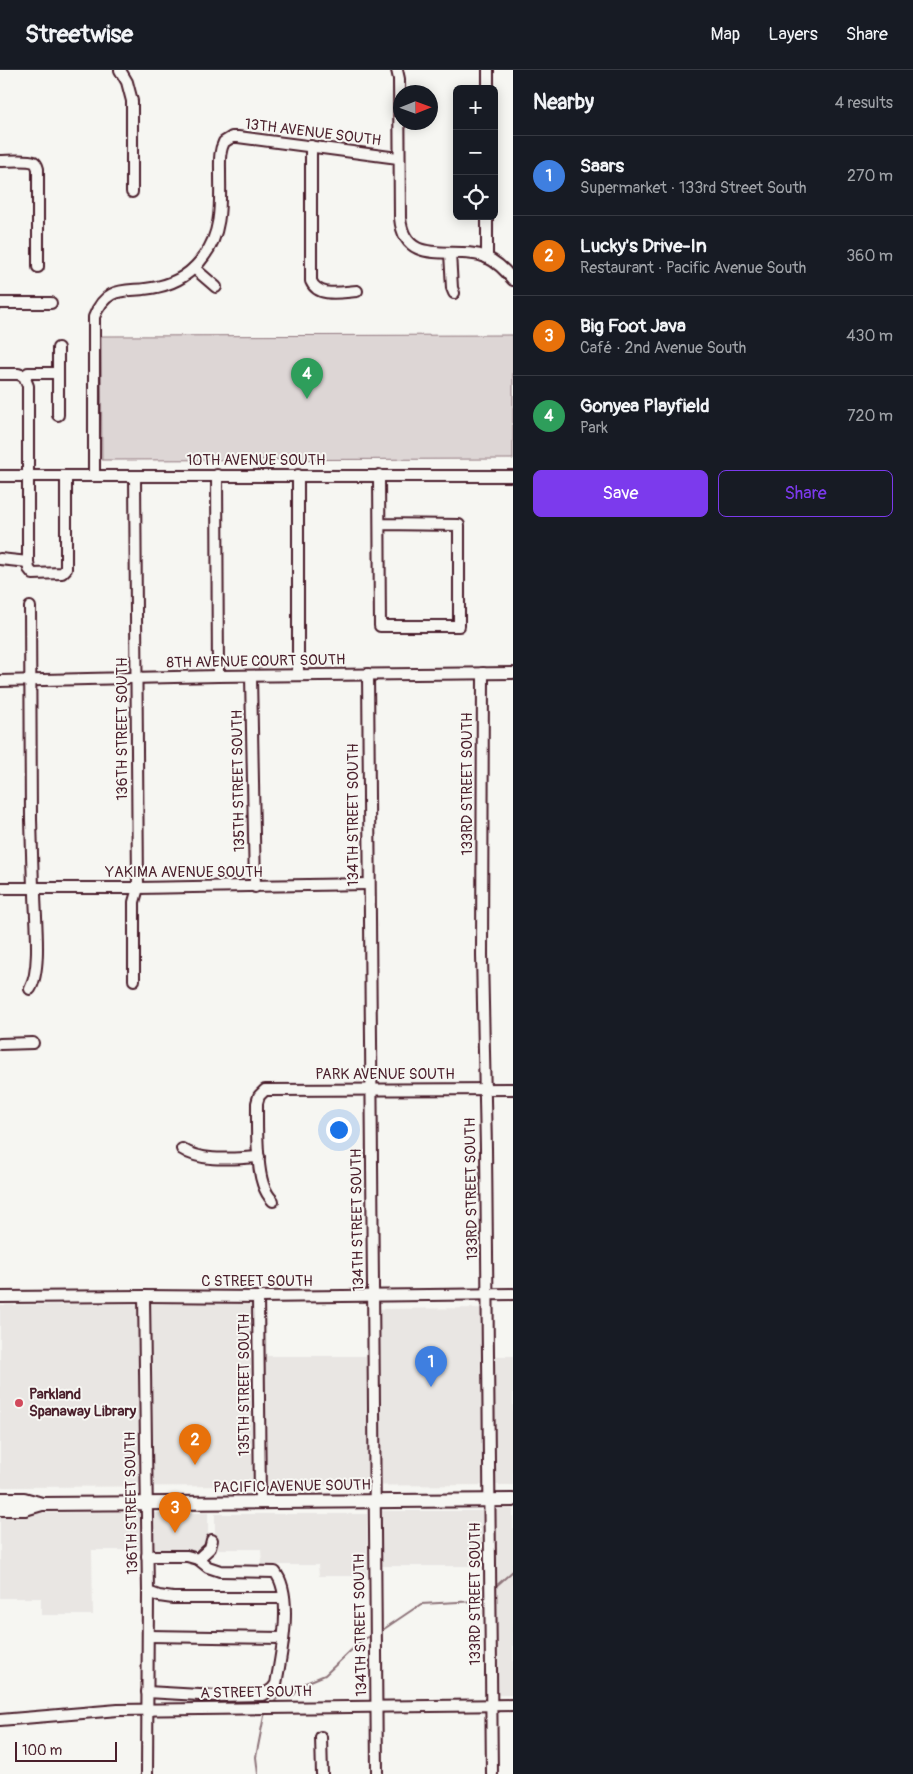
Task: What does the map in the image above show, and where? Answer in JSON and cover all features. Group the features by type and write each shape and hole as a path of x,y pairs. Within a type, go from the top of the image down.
{"main road":[{"name":"PACIFIC AVENUE SOUTH","path":"0,1499 24,1499 42,1504"},
{"name":"PACIFIC AVENUE SOUTH","path":"0,1509 25,1509 42,1504 513,1500"}],"street":[{"path":"120,70 131,92 132,192"},
{"path":"397,70 399,79 398,158 400,218 404,234 410,242 422,250 436,254 462,253 491,261 507,272 513,280"},
{"path":"488,70 488,85"},
{"name":"13TH AVENUE SOUTH","path":"196,265 210,247 217,229 220,202 220,152 225,140 238,137 398,158"},
{"path":"311,146 311,281 317,290 326,293 357,292"},
{"path":"0,161 25,161 37,164 38,267"},
{"path":"487,220 491,261"},
{"path":"450,253 454,293"},
{"path":"94,476 93,324 94,316 101,303 113,292 152,288 169,284 181,278 196,265 216,287"},
{"path":"0,303 51,303"},
{"path":"58,348 58,415"},
{"path":"0,374 24,376 28,373 58,373"},
{"path":"24,376 28,386 28,566 30,572 39,574 62,573 66,569 66,476"},
{"path":"217,475 218,676"},
{"path":"298,475 298,675"},
{"name":"10TH AVENUE SOUTH","path":"0,476 513,476"},
{"name":"136TH STREET SOUTH","path":"134,980 134,902 138,888 135,476"},
{"path":"379,476 380,626 459,626 459,525 380,524"},
{"path":"0,559 28,566"},
{"path":"30,607 31,820 33,888 35,892 36,976 30,989"},
{"name":"133RD STREET SOUTH","path":"483,673 481,885 486,1158 492,1774"},
{"name":"8TH AVENUE COURT SOUTH","path":"0,681 218,676 513,673"},
{"name":"134TH STREET SOUTH","path":"368,674 368,884 377,1774"},
{"name":"135TH STREET SOUTH","path":"251,676 255,886"},
{"name":"YAKIMA AVENUE SOUTH","path":"0,888 368,884"},
{"path":"0,1044 33,1043"},
{"name":"PARK AVENUE SOUTH","path":"259,1157 257,1107 259,1096 262,1092 271,1089 513,1089"},
{"path":"182,1149 202,1157 259,1157 262,1183 273,1201"},
{"name":"C STREET SOUTH","path":"0,1297 258,1297 513,1294"},
{"name":"136TH STREET SOUTH","path":"144,1296 148,1592 147,1774"},
{"name":"135TH STREET SOUTH","path":"258,1297 260,1502"},
{"path":"198,1559 210,1548 212,1540"},
{"path":"147,1556 187,1556 198,1559 208,1567 220,1571 275,1572 281,1582 286,1620 274,1688 262,1694 217,1696 147,1692"},
{"path":"148,1592 173,1598 284,1598"},
{"path":"148,1636 282,1638"},
{"name":"A STREET SOUTH","path":"0,1720 118,1710 513,1705"},
{"path":"321,1737 322,1774"}],"shaded area":[{"path":"513,335 513,459 102,460 101,336"},
{"path":"266,1303 267,1356 366,1356 366,1309 495,1308 495,1356 513,1356 513,1485 0,1487 0,1305"},
{"path":"496,1509 513,1509 513,1695 496,1695"},
{"path":"381,1511 482,1511 482,1566 381,1566"},
{"path":"140,1512 141,1550 92,1550 93,1615 41,1615 41,1598 0,1598 0,1513"},
{"path":"152,1513 208,1513 208,1544 202,1550 152,1550"},
{"path":"215,1514 367,1514 367,1576 319,1576 318,1565 262,1565 261,1549 215,1549"}],"waterway":[{"path":"495,1587 513,1571"},
{"path":"381,1631 421,1604 477,1601 485,1596"},
{"path":"275,1701 279,1696 294,1695 301,1685 325,1675 361,1641 370,1636"},
{"path":"258,1774 256,1757 266,1713"}],"place":[{"name":"Gonyea Playfield","path":"307,399"},
{"name":"Saars","path":"431,1387"},
{"name":"Parkland Spanaway Library","path":"19,1403"},
{"name":"Lucky's Drive-In","path":"195,1465"},
{"name":"Big Foot Java","path":"175,1533"}]}
